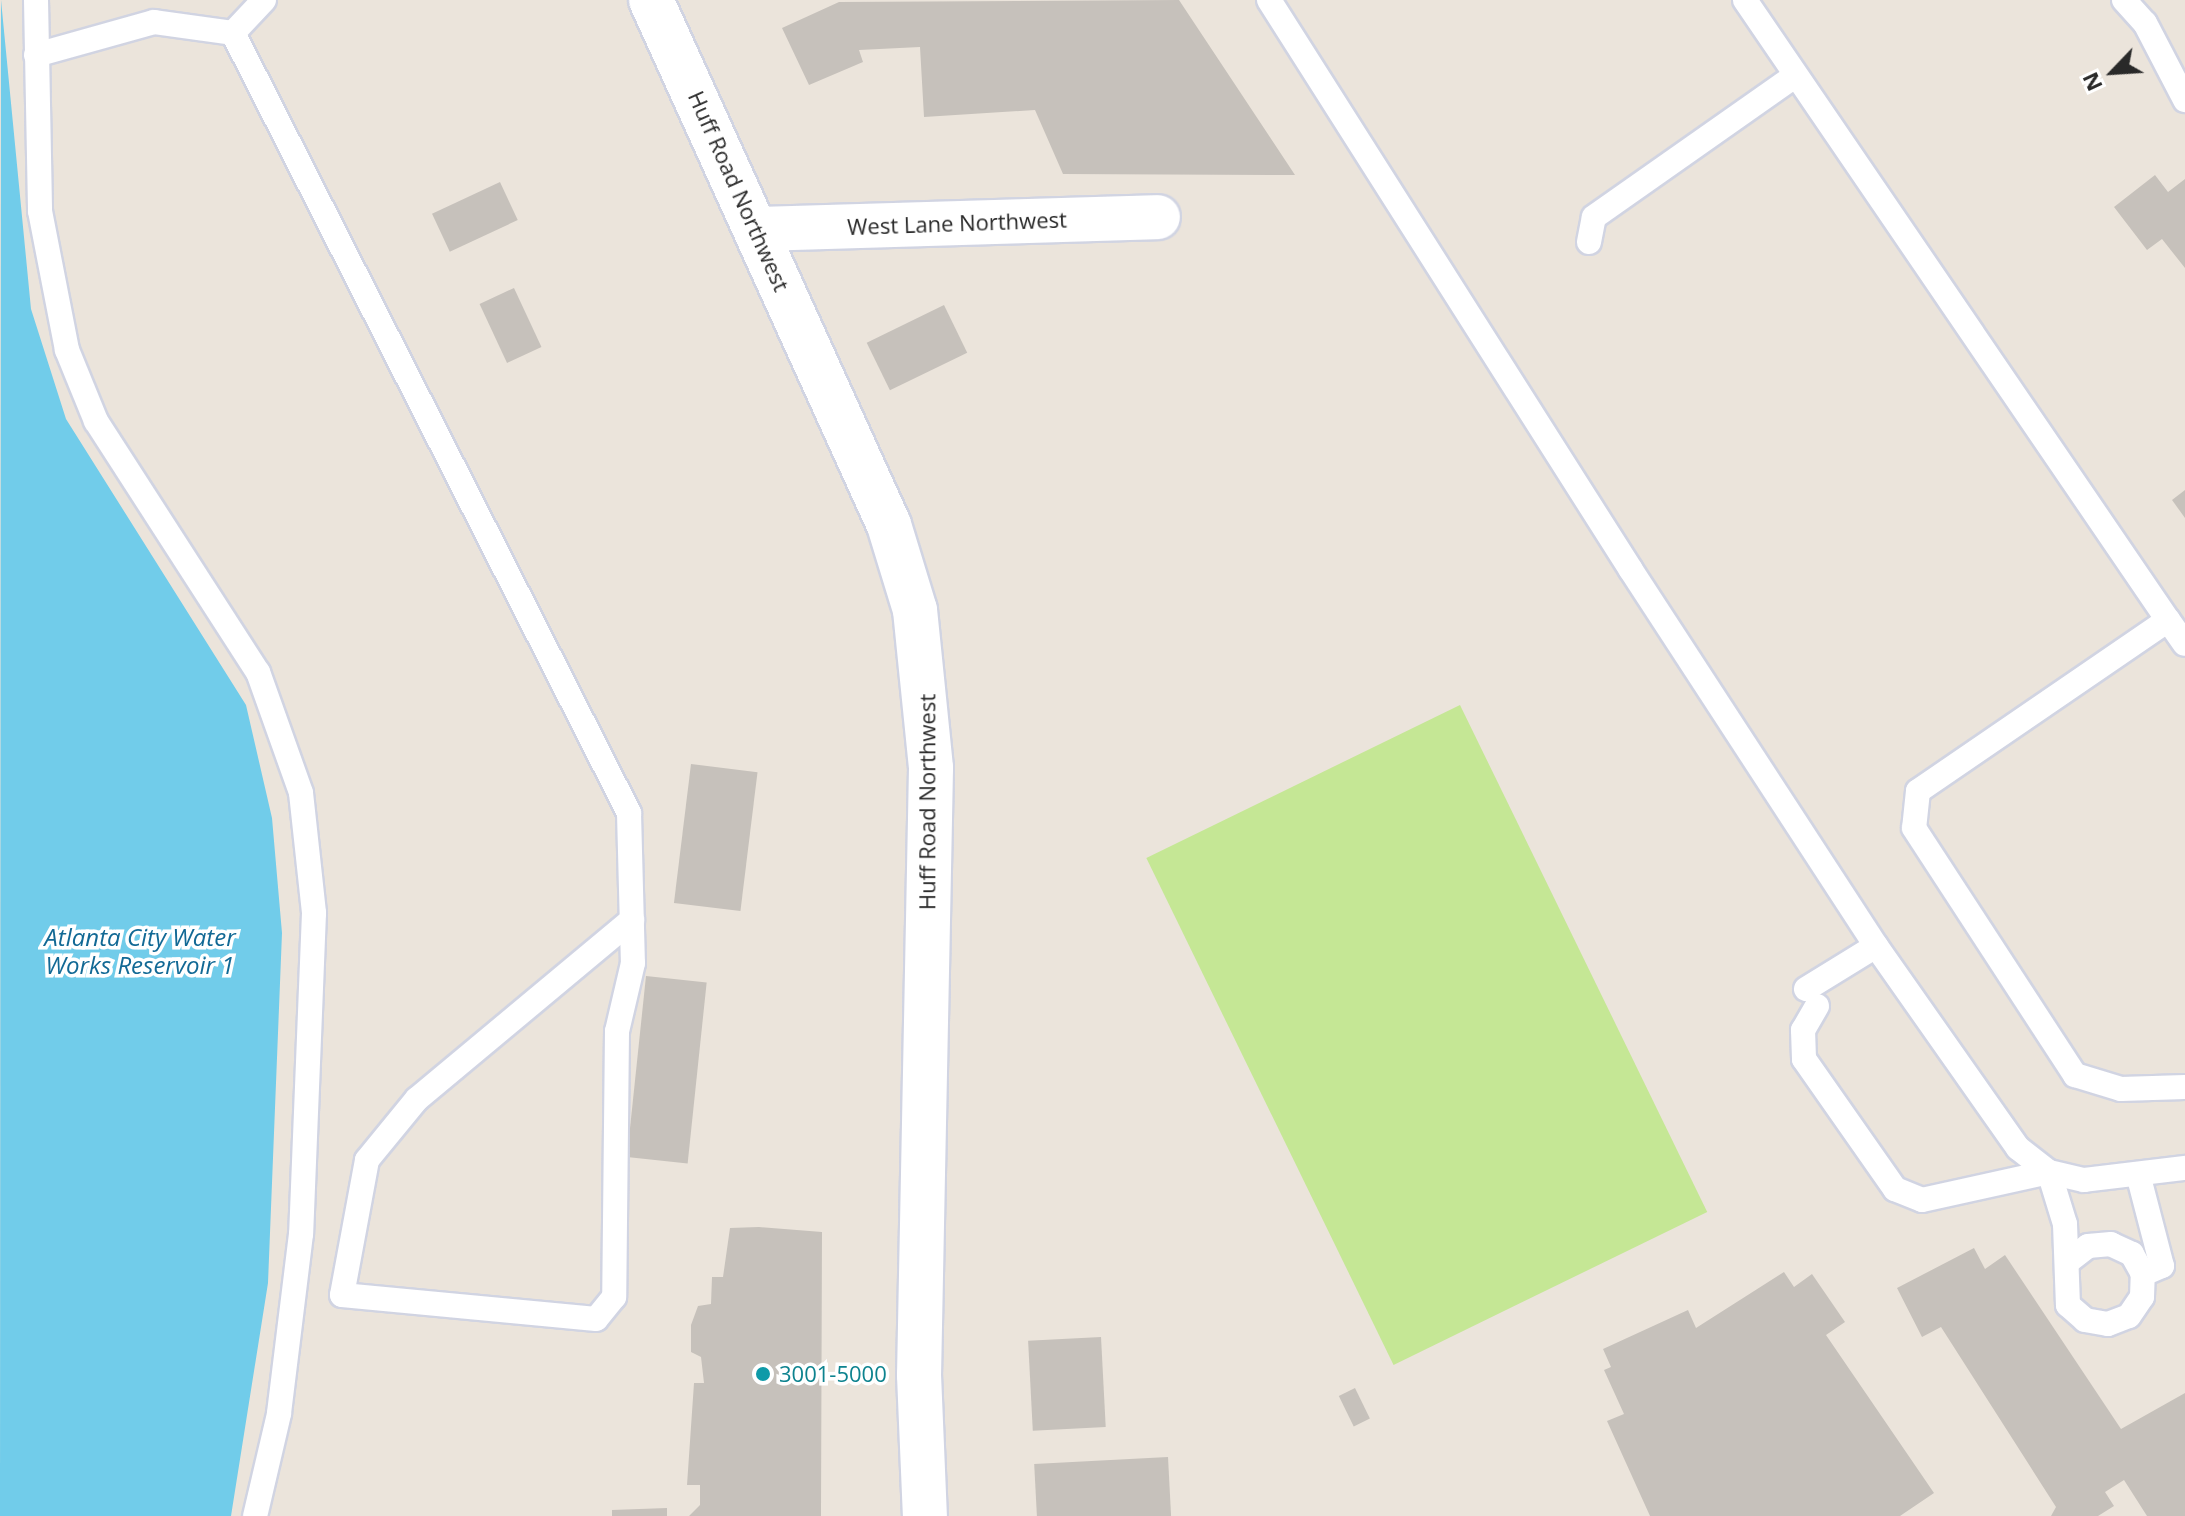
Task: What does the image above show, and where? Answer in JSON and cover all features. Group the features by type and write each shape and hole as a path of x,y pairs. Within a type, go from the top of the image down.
{"street":[{"name":"Huff Road Northwest","path":"651,0 889,525 915,610 928,695 919,1375 925,1516"},
{"name":"West Lane Northwest","path":"756,229 1158,217"}],"lane":[{"path":"36,0 40,211 67,350 96,421 258,672 301,793 314,913 301,1234 279,1414 255,1516"},
{"path":"233,33 264,0"},
{"path":"1269,0 1876,946 2018,1148 2049,1172 2084,1180 2185,1168"},
{"path":"1745,0 1793,77 2185,644"},
{"path":"2124,0 2145,23 2185,100"},
{"path":"36,55 154,22 233,33"},
{"path":"233,33 629,813 632,920 633,963 617,1031 614,1297 596,1319 342,1295 367,1160 417,1099 632,920"},
{"path":"1589,242 1594,217 1793,77"},
{"path":"2168,620 1918,791 1914,828 2075,1075 2121,1089 2185,1087"},
{"path":"1876,946 1812,997 1803,1030 1804,1059 1895,1189 1922,1200 2049,1172"},
{"path":"2049,1172 2070,1260 2063,1282 2068,1305 2097,1322 2129,1316 2142,1297 2143,1274 2132,1254 2111,1244 2088,1246 2070,1260"},
{"path":"2138,1174 2162,1266 2143,1274"}],"green space":[{"path":"1460,705 1707,1212 1394,1365 1146,858"}],"water":[{"name":"Atlanta City Water Works Reservoir 1","path":"1,0 31,309 66,419 246,705 272,818 282,933 268,1283 231,1516 0,1516"}],"building":[{"path":"1179,0 1295,175 1063,174 1035,110 924,117 920,47 859,50 863,62 809,85 782,28 839,2"},
{"path":"2155,175 2168,192 2185,179 2185,268 2162,239 2147,250 2114,207"},
{"path":"500,182 518,220 450,252 432,214"},
{"path":"514,288 541,347 507,363 480,304"},
{"path":"944,305 967,353 890,390 867,343"},
{"path":"2185,490 2185,518 2172,500"},
{"path":"691,764 758,772 740,911 674,903"},
{"path":"646,976 707,982 688,1163 627,1157"},
{"name":"3001-5000","path":"730,1228 822,1232 821,1516 689,1516 700,1505 700,1485 687,1485 694,1383 704,1383 701,1357 691,1352 691,1325 698,1306 711,1304 712,1277 723,1277"},
{"path":"1974,1248 1985,1269 2005,1255 2121,1429 2185,1393 2185,1516 2147,1516 2124,1480 2105,1492 2114,1506 2098,1516 2051,1516 2056,1507 1941,1327 1922,1337 1897,1288"},
{"path":"1784,1272 1794,1287 1812,1274 1845,1322 1826,1335 1934,1493 1900,1516 1650,1516 1607,1421 1624,1414 1604,1370 1611,1367 1603,1349 1688,1310 1696,1328"},
{"path":"1101,1337 1106,1427 1033,1431 1028,1341"},
{"path":"1355,1388 1370,1419 1354,1426 1339,1396"},
{"path":"1168,1457 1171,1516 1037,1516 1034,1464"},
{"path":"667,1508 667,1516 612,1516 612,1510"}],"place":[{"name":"3001-5000","path":"763,1374"}]}
